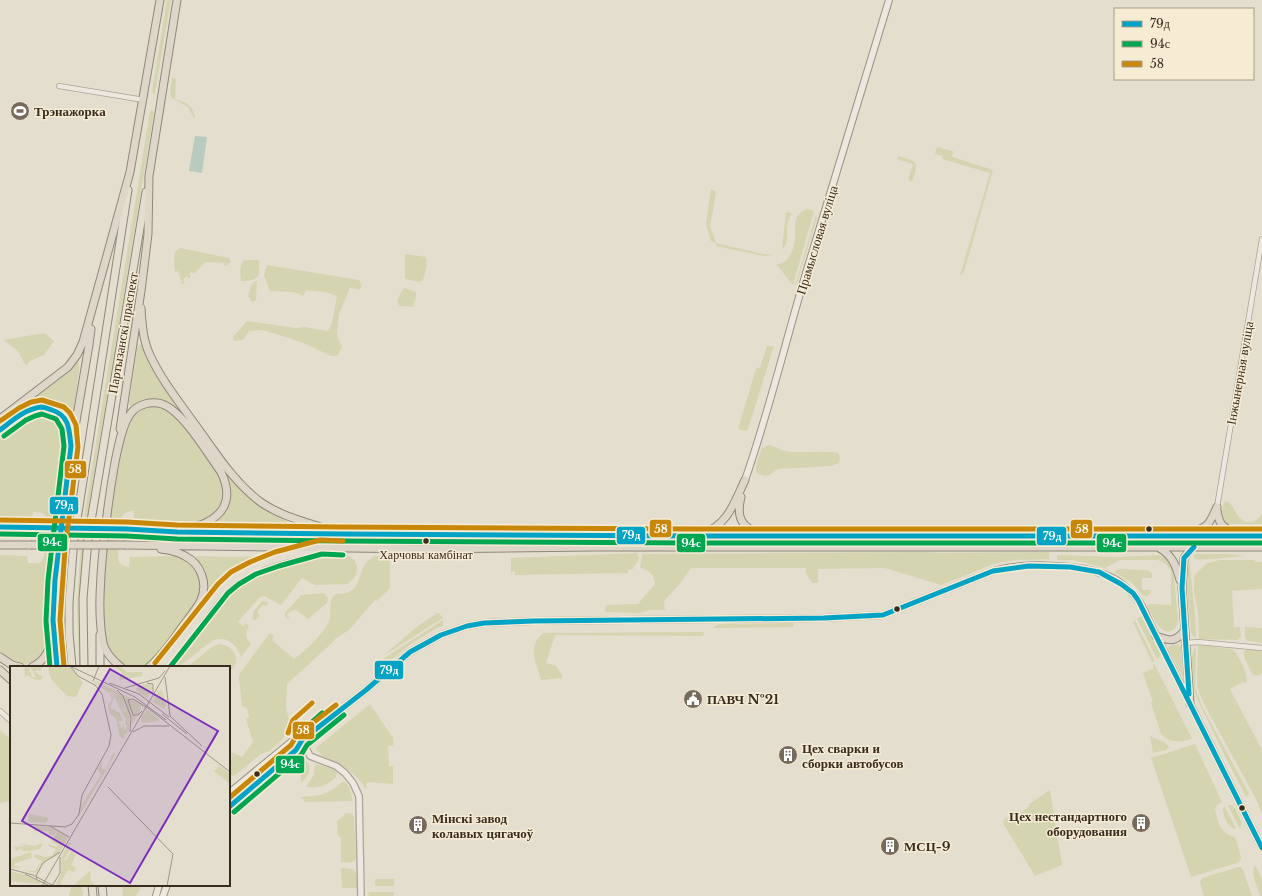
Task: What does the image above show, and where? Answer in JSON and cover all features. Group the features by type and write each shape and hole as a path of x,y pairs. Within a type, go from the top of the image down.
{"highway":[{"name":"Партызанскі праспект","path":"130,172 144,100 160,0"},
{"name":"Партызанскі праспект","path":"149,176 177,0"},
{"path":"0,419 71,363 80,351 92,315 130,172"},
{"path":"120,666 112,659 103,645 100,610 106,517 118,449 148,234 149,176"},
{"path":"141,291 143,334 153,361 167,385 237,479 262,503 279,513 343,534"},
{"path":"67,478 89,345 92,315"},
{"path":"118,449 130,414 139,407 148,403 162,404 174,411 183,419 221,472 224,479 226,492 226,501 223,509 214,519 198,526 177,532"},
{"path":"0,430 22,414 42,407 60,413 64,417 67,422 71,440 58,548 52,641 42,661 34,666"},
{"path":"696,536 711,531 720,525 731,510 745,480"},
{"path":"745,480 738,512 740,518 747,528 766,536"},
{"path":"1217,508 1218,522 1228,530 1240,536"},
{"path":"1186,536 1206,528 1217,508"},
{"path":"0,528 127,529 177,532 343,534 696,536 1262,536"},
{"path":"0,545 321,547 427,550 521,547 1262,547"},
{"path":"147,546 169,550 186,556 198,568 204,581 201,601 162,654 150,666"},
{"path":"1158,547 1166,551 1172,558 1178,571 1182,588"},
{"path":"1190,704 1182,588 1184,558 1194,547"},
{"path":"53,620 57,666"},
{"path":"1156,636 1168,640 1174,640 1180,636 1184,630"},
{"path":"0,657 16,666"},
{"path":"0,670 10,679"}],"main road":[{"name":"Прамысловая вуліца","path":"745,480 776,381 854,112 889,0"},
{"name":"Партызанскі праспект","path":"72,666 69,603 74,539 130,172"},
{"name":"Партызанскі праспект","path":"84,666 83,599 88,539 149,176"},
{"path":"162,666 206,608 223,588 235,578 253,568 277,558 321,547"},
{"path":"230,806 296,750 302,740 366,690 410,652 441,636 467,626 484,623 540,621 883,616 989,572 1012,566 1024,565 1069,567 1093,571 1105,575 1129,589 1136,596 1262,848"},
{"path":"100,610 100,666"},
{"path":"230,792 291,742 302,740"},
{"path":"92,886 93,896"},
{"path":"102,886 103,896"},
{"path":"156,896 158,886"},
{"path":"164,896 167,886"}],"street":[{"path":"59,86 144,100"},
{"name":"Інжынерная вуліца","path":"1217,508 1262,239"},
{"path":"1186,643 1198,642 1262,648"},
{"path":"0,711 10,720"},
{"path":"302,740 321,761 336,766 345,773 353,783 359,796 361,896"}],"green space":[{"path":"167,0 171,0 155,93 153,94 152,91"},
{"path":"172,78 176,79 175,99 186,103 191,107 195,118 188,107 172,98 170,93"},
{"path":"151,110 154,112 87,518 83,560 83,666 79,666 77,608 79,568 86,504"},
{"path":"937,147 953,151 952,157 993,170 964,272 961,275 990,173 942,159 943,156 935,154"},
{"path":"898,156 916,163 916,170 912,182 908,180 913,164 897,159"},
{"path":"711,189 716,192 710,226 716,243 711,241 706,224"},
{"path":"807,209 814,211 793,285 776,264 780,264 790,256 794,245 797,217 802,211"},
{"path":"786,212 792,213 787,225 786,244 782,249"},
{"path":"816,215 817,218 795,286"},
{"path":"716,243 763,254 774,255 764,256 716,246"},
{"path":"180,248 229,258 231,262 226,266 224,265 225,263 205,262 194,274 192,272 189,274 191,276 189,279 187,276 183,280 185,283 182,284 178,271 175,272 174,263 175,252"},
{"path":"405,254 426,257 427,266 423,280 419,282 405,279"},
{"path":"244,260 258,260 259,275 256,278 249,281 241,281 240,272 242,262"},
{"path":"267,265 359,280 362,286 359,290 350,288 339,314 337,335 342,347 337,356 331,356 304,343 263,330 249,331 243,340 234,341 233,337 247,321 328,331 332,323 337,296 325,292 306,290 303,296 291,292 270,291 264,275"},
{"path":"257,281 256,300 252,302 248,296 251,285"},
{"path":"404,288 416,292 413,307 400,306 397,302"},
{"path":"45,333 54,341 44,355 30,361 26,366 18,351 4,340"},
{"path":"139,344 143,345 150,364 164,388 227,471 288,520 287,523 217,522 228,505 231,491 226,472 209,448 184,416 173,405 163,401 147,400 132,406 129,405 137,348"},
{"path":"767,346 774,346 748,429 746,431 738,429 756,369 760,367"},
{"path":"77,362 79,363 79,369 71,430 67,418 60,409 45,404 38,404 24,409 0,426 0,424 60,378"},
{"path":"144,407 162,407 180,422 214,466 223,483 224,492 221,506 218,510 212,516 196,522 134,522 134,511 127,512 122,516 120,524 118,558 120,564 129,567 130,557 183,557 199,575 201,589 192,610 155,658 144,666 126,666 118,662 107,647 103,618 108,520 124,433 135,411"},
{"path":"40,410 53,414 61,420 65,430 67,443 51,580 50,637 42,656 37,660 24,665 15,664 0,654 0,555 27,556 28,563 40,563 44,557 46,517 43,513 33,512 32,522 0,523 0,433 21,417"},
{"path":"769,445 790,452 835,452 838,453 840,457 839,463 831,466 778,469 765,476 756,472 756,465 762,448"},
{"path":"1226,501 1244,521 1251,522 1257,520 1262,514 1262,524 1223,524 1220,519 1224,502"},
{"path":"1049,552 1049,559 1017,560 996,563 941,585 885,568 818,569 818,583 812,583 806,573 806,568 691,568 679,585 664,601 665,610 649,610 639,613 605,612 606,605 638,604 655,584 654,578 650,573 640,568 642,554"},
{"path":"637,553 639,558 633,569 628,570 628,573 515,575 515,571 511,572 511,558"},
{"path":"1194,554 1231,554 1244,556 1194,559"},
{"path":"313,555 345,555 350,557 357,564 357,573 355,577 347,584 315,585 302,578 281,605 264,596 259,598 238,622 243,626 246,623 249,626 246,636 251,644 241,657 237,648 233,644 226,640 217,639 212,641 179,666 166,666 203,614 225,589 237,579 271,564"},
{"path":"1057,555 1117,557 1159,555 1166,558 1171,563 1173,568 1178,621 1176,627 1171,631 1163,630 1156,623 1147,606 1150,604 1171,605 1171,571 1166,564 1158,560 1120,560 1105,568 1074,560 1057,560"},
{"path":"197,556 269,557 268,559 243,568 222,584 197,614 160,666 156,666 204,600 207,588 206,572 195,558"},
{"path":"375,556 390,556 390,588 377,601 375,600 349,630 335,639 287,684 286,708 289,720 288,728 284,737 279,743 269,751 261,754 234,776 230,774 230,759 232,759 231,752 242,757 253,742 246,719 249,718 247,708 242,706 239,678 240,673 270,633 274,636 272,640 294,659 303,652 313,643 328,623 333,597 336,594 350,592 355,587 364,565"},
{"path":"1189,556 1196,638 1191,632 1185,568"},
{"path":"1220,560 1255,560 1255,562 1262,562 1262,589 1232,591 1234,627 1240,627 1241,637 1238,640 1199,639 1198,611 1194,593 1194,576 1207,563"},
{"path":"1119,569 1147,570 1152,573 1152,578 1142,578 1142,590 1151,590 1151,593 1147,596 1143,595 1132,583 1114,572"},
{"path":"324,593 328,598 327,603 308,619 295,609 287,615 289,617 288,619 285,616 285,613 301,595"},
{"path":"262,601 268,602 267,606 263,605 258,610 260,616 255,620 253,619 253,612"},
{"path":"439,613 443,618 383,656 418,626"},
{"path":"1142,617 1160,654 1159,658 1157,659 1137,619"},
{"path":"443,620 443,626 411,644 392,659 383,659"},
{"path":"1135,620 1155,661 1152,662 1133,622"},
{"path":"794,623 793,627 712,628 720,624"},
{"path":"1245,627 1262,628 1262,643 1248,641 1245,639"},
{"path":"704,632 703,636 555,635 546,663 556,666 562,675 562,678 541,680 534,655 535,644 543,633"},
{"path":"222,644 232,649 236,658 234,666 230,672 230,666 188,666 212,647"},
{"path":"1177,644 1181,646 1183,677 1168,649 1169,646"},
{"path":"1201,645 1232,649 1240,659 1244,669 1247,681 1230,689 1262,750 1262,813 1256,799 1205,706 1197,687 1198,646"},
{"path":"1196,647 1195,687 1202,706 1249,794 1246,797 1195,694 1191,665 1192,654"},
{"path":"1248,648 1262,649 1262,673 1258,676 1252,674 1244,657 1244,652"},
{"path":"1153,664 1155,665 1192,739 1172,741 1161,734 1151,703 1153,702 1143,673 1153,669"},
{"path":"370,704 393,738 393,746 388,746 389,766 393,766 393,784 367,782 366,789 360,780 348,769 319,753 316,748"},
{"path":"0,730 10,739 10,801 0,803"},
{"path":"1150,736 1166,743 1169,747 1166,750 1153,753"},
{"path":"1195,744 1222,802 1217,805 1215,810 1219,823 1223,831 1230,836 1235,837 1241,857 1240,861 1237,863 1191,877 1151,758"},
{"path":"285,751 287,754 248,786 245,785"},
{"path":"292,758 292,762 288,767 230,816 230,810 244,796"},
{"path":"305,758 309,766 309,772 301,783 301,761"},
{"path":"315,764 335,769 337,773 336,777 324,785 308,787 307,785 314,775"},
{"path":"342,782 345,782 349,787 353,801 305,802 301,797 323,794 332,790"},
{"path":"1050,790 1062,865 1035,876 1003,823 1005,818 1012,819 1030,806 1029,804"},
{"path":"1228,805 1235,808 1242,823 1240,829"},
{"path":"1225,807 1236,829 1231,827 1226,821 1223,811 1223,808"},
{"path":"350,813 354,816 356,859 351,863 341,862 341,838 338,835 337,821 344,816 344,814"},
{"path":"1255,865 1262,879 1262,896 1260,896 1253,872"},
{"path":"1241,867 1243,870 1252,896 1204,896 1200,882 1202,878"},
{"path":"341,868 351,869 356,872 357,888 342,888"},
{"path":"375,879 394,879 394,886 375,886"},
{"path":"72,886 82,886 83,896 69,896"},
{"path":"122,886 141,886 136,896 123,896"},
{"path":"368,892 394,892 394,896 369,896"}],"shaded area":[{"path":"195,136 207,137 202,173 189,171"}],"transit line":[{"name":"58","path":"0,421 19,408 31,402 42,400 64,407 70,413 76,425 78,447 65,549 60,620 64,666"},
{"name":"79д","path":"0,430 24,413 41,407 58,413 68,424 71,446 55,580 53,620 57,666"},
{"name":"94с","path":"4,436 26,420 42,414 56,419 62,429 64,446 48,580 46,621 50,666"},
{"name":"58","path":"0,520 127,522 177,525 343,527 696,529 1262,529"},
{"name":"79д","path":"0,527 127,529 177,532 343,534 696,536 1262,536"},
{"name":"94с","path":"0,534 127,536 177,539 343,541 696,543 1262,543"},
{"name":"58","path":"155,663 218,584 231,572 250,562 275,552 320,540 343,541"},
{"name":"79д","path":"1189,694 1182,588 1184,558 1194,547"},
{"name":"94с","path":"171,666 228,593 239,584 256,574 322,554 343,555"},
{"name":"79д","path":"230,806 296,750 302,740 366,690 410,652 441,635 467,626 484,623 533,621 824,618 883,615 993,571 1029,566 1070,567 1099,572 1121,584 1133,593 1138,600 1262,848"},
{"name":"58","path":"288,733 293,720 312,703"},
{"name":"58","path":"230,797 291,745 297,735 336,705"},
{"name":"94с","path":"302,737 305,728 322,713"},
{"name":"94с","path":"234,812 301,755 307,745 344,715"}],"place":[{"name":"Трэнажорка","path":"20,111"},
{"name":"Харчовы камбінат","path":"426,541"},
{"name":"ПАВЧ №21","path":"693,699"},
{"name":"Цех сварки и сборки автобусов","path":"788,755"},
{"name":"Цех нестандартного оборудования","path":"1141,823"},
{"name":"Мінскі завод колавых цягачоў","path":"418,825"},
{"name":"МСЦ-9","path":"890,846"}]}
